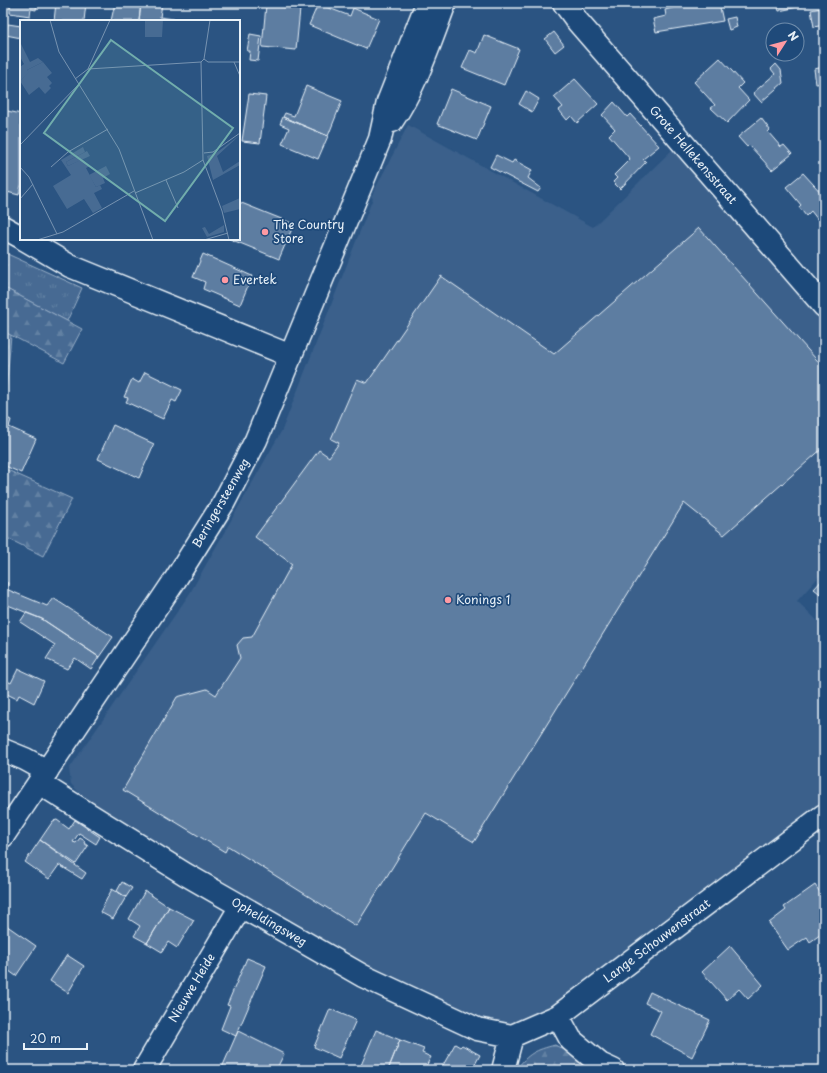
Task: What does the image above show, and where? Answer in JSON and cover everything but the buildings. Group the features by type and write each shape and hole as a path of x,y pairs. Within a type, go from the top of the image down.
{"street":[{"name":"Beringersteenweg","path":"3,836 175,580 224,502 256,440 380,139 388,102 427,3"},
{"name":"Beringersteenweg","path":"380,139 401,108 445,3"},
{"name":"Grote Hellekensstraat","path":"564,3 578,22 824,306"},
{"path":"3,227 20,236"},
{"path":"26,240 70,266 291,356"},
{"name":"Opheldingsweg","path":"3,750 25,759 43,777 185,874 363,976 478,1029 512,1036"},
{"name":"Lange Schouwenstraat","path":"512,1036 558,1016 824,815"},
{"name":"Nieuwe Heide","path":"144,1070 241,906"},
{"path":"558,1016 571,1040 600,1064 613,1070"},
{"path":"503,1070 512,1036"}],"shaded area":[{"path":"408,125 593,227 673,149 824,322 824,571 797,601 824,627 824,803 536,1021 499,1027 367,971 91,805 71,784 69,769 190,593 282,430 373,198 371,197"}],"green space":[{"path":"3,252 82,288 67,321 3,287"},
{"path":"3,287 82,329 64,363 3,331"},
{"path":"3,331 11,335 5,404 3,404"},
{"path":"3,468 72,499 43,556 3,536"},
{"path":"555,1045 570,1053 589,1070 516,1070 524,1060 533,1053"}],"place":[{"name":"The Country Store","path":"265,232"},
{"name":"Evertek","path":"225,280"},
{"name":"Konings 1","path":"448,600"}]}
